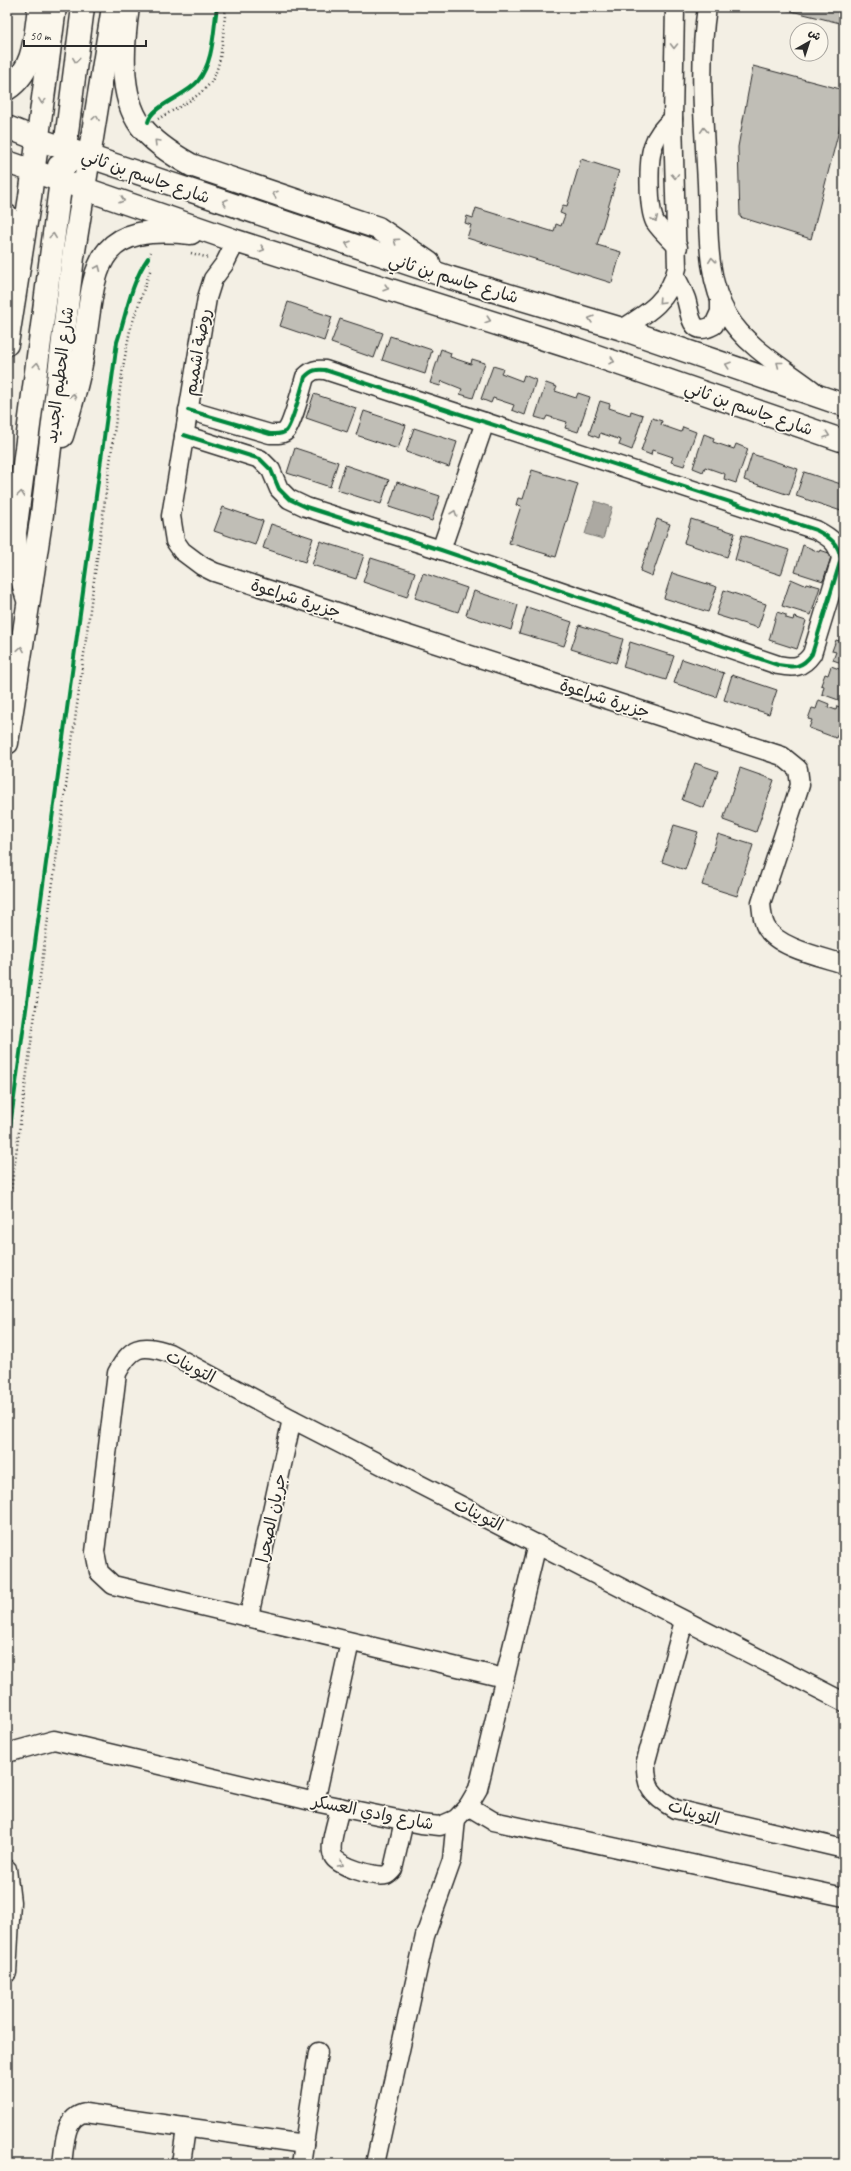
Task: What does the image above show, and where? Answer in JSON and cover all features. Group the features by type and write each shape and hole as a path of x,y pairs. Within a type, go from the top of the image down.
{"main road":[{"path":"7,89 26,71 33,50 39,7"},
{"path":"7,344 33,171 55,7"},
{"path":"83,7 64,148 65,156 73,176 85,188"},
{"name":"شارع الحطيم الجديد","path":"7,743 42,514 73,256 90,157 112,7"},
{"path":"128,7 123,57 126,88 132,110 141,126 166,151 191,165 378,228 451,278"},
{"path":"7,127 37,139 55,158 62,172 16,533 16,561 29,600"},
{"name":"شارع جاسم بن ثاني","path":"37,139 451,278 622,329 844,405"},
{"name":"شارع جاسم بن ثاني","path":"7,162 231,239 576,348 844,441"},
{"path":"7,216 11,245 7,276"},
{"path":"42,514 82,361 96,271 104,256 113,245 127,236 140,233 163,230 231,239"}],"street":[{"path":"622,329 659,303 666,295 675,276 678,247 673,118 675,7"},
{"path":"675,276 684,293 689,318 693,325 700,329 707,329 714,325 720,312 720,302 711,260 701,70 707,7"},
{"path":"673,118 661,131 652,147 651,207 659,227 678,247"},
{"name":"روضة اشميم","path":"175,541 171,516 206,298 213,279 225,263 231,239"},
{"path":"720,302 728,318 749,341 821,397"},
{"path":"184,435 260,459 271,470 279,489 289,499 306,507 441,550 778,665 792,668 801,666 812,654 841,559 839,549 834,541 816,530 317,369 305,377 290,424 286,431 280,434 270,434 188,410"},
{"path":"441,550 485,422"},
{"name":"جزيرة شراعوة","path":"175,541 192,560 214,572 782,756 798,769 800,785 761,903 762,917 767,928 776,939 790,946 844,964"},
{"name":"التوينات","path":"504,1678 350,1642 249,1616 113,1585 99,1572 95,1552 117,1373 125,1358 135,1349 152,1347 169,1353 292,1419 844,1702"},
{"name":"جريان الصحرا","path":"249,1616 292,1419"},
{"path":"375,2164 425,1936 452,1860 462,1813 478,1789 537,1544"},
{"name":"التوينات","path":"684,1620 646,1761 645,1774 649,1788 658,1800 675,1809 844,1849"},
{"path":"315,1802 350,1642"},
{"name":"شارع وادي العسكر","path":"7,1753 54,1740 315,1802 404,1821 440,1826 462,1813"},
{"path":"340,1807 331,1846 333,1856 344,1866 381,1876 389,1873 393,1869 404,1821"},
{"path":"462,1813 844,1897"},
{"path":"7,1869 11,1902 7,1973"},
{"path":"301,2164 318,2052"},
{"path":"62,2164 68,2127 74,2117 80,2114 91,2114 304,2144"},
{"path":"181,2164 186,2128"}],"path":[{"path":"156,120 201,92 211,81 218,67 226,7"},
{"path":"143,265 154,248"},
{"path":"188,252 225,263"},
{"path":"7,1220 123,367 130,330 150,272 148,258"}],"shaded area":[{"path":"595,501 612,507 603,539 585,534"}],"building":[{"path":"775,7 844,7 844,24"},
{"path":"753,66 844,90 844,111 811,239 740,217 738,147"},
{"path":"581,159 619,171 597,245 621,252 612,283 467,238 471,225 465,223 467,216 473,218 476,208 554,232 556,224 561,226 565,215 560,213 563,205 567,206"},
{"path":"288,302 332,317 324,341 280,326"},
{"path":"340,319 383,333 374,358 331,343"},
{"path":"390,336 432,350 425,374 382,360"},
{"path":"441,349 451,353 450,357 471,364 472,359 485,363 473,398 460,394 462,389 442,381 440,386 430,383"},
{"path":"493,366 503,369 501,373 522,381 524,375 536,380 525,415 512,410 514,405 493,398 491,403 481,399"},
{"path":"546,383 557,387 555,391 576,398 578,393 590,397 578,432 565,428 567,422 547,416 545,420 535,417"},
{"path":"314,394 356,408 347,432 306,418"},
{"path":"600,401 610,404 609,408 630,415 631,411 643,415 632,450 619,445 621,440 600,433 599,438 589,434"},
{"path":"364,411 406,425 398,449 356,435"},
{"path":"652,418 662,421 661,425 681,432 683,427 696,432 684,466 671,462 673,457 652,450 651,455 641,451"},
{"path":"414,428 457,442 449,467 406,452"},
{"path":"704,434 714,438 713,442 734,449 736,444 748,449 736,483 724,479 725,474 705,467 703,472 693,468"},
{"path":"295,448 338,462 330,487 287,473"},
{"path":"752,454 798,469 789,495 744,480"},
{"path":"345,465 389,480 381,504 337,490"},
{"path":"532,470 578,484 556,557 509,543 521,506 516,505 518,498 523,499"},
{"path":"804,472 844,485 844,512 796,496"},
{"path":"397,482 440,496 432,521 389,507"},
{"path":"223,507 263,521 255,545 214,531"},
{"path":"657,519 670,524 652,576 640,571"},
{"path":"691,519 735,533 727,557 684,543"},
{"path":"271,524 313,538 305,562 263,548"},
{"path":"742,535 789,550 781,575 735,560"},
{"path":"320,541 364,555 356,579 312,565"},
{"path":"803,545 819,552 820,550 832,554 823,581 795,572"},
{"path":"371,558 415,572 407,597 363,582"},
{"path":"423,573 467,588 458,612 415,598"},
{"path":"672,573 717,587 708,612 664,598"},
{"path":"791,579 805,585 806,583 820,587 811,615 782,606"},
{"path":"724,590 766,604 758,628 716,615"},
{"path":"474,591 518,605 511,630 466,615"},
{"path":"527,607 572,622 564,646 519,633"},
{"path":"777,612 786,615 786,618 793,620 794,617 806,621 797,649 769,640"},
{"path":"579,625 623,639 616,663 571,649"},
{"path":"842,632 844,632 844,664 833,660 836,652 832,651 836,640 839,641"},
{"path":"630,642 674,656 666,680 623,667"},
{"path":"682,659 724,673 716,697 674,683"},
{"path":"831,666 842,670 841,673 844,674 844,702 822,694 824,686 821,685 825,674 828,675"},
{"path":"732,675 777,690 769,714 724,700"},
{"path":"819,700 829,704 828,707 836,710 837,706 844,708 844,715 836,738 809,728 812,720 808,719 812,708 816,709"},
{"path":"695,763 718,771 704,808 682,800"},
{"path":"740,768 774,780 756,832 723,820"},
{"path":"674,825 698,832 685,870 662,862"},
{"path":"718,834 753,845 737,896 702,885"}],"cycle path":[{"path":"148,122 151,116 162,106 193,86 203,73 207,65 212,46 217,7"},
{"path":"7,1149 117,342 137,277 148,258"},
{"path":"184,435 260,459 271,470 279,489 289,499 306,507 441,550 778,665 789,667 797,666 805,662 812,654 841,559 836,545 816,530 325,370 314,370 305,377 297,406 286,431 283,433 270,434 188,410"}]}
